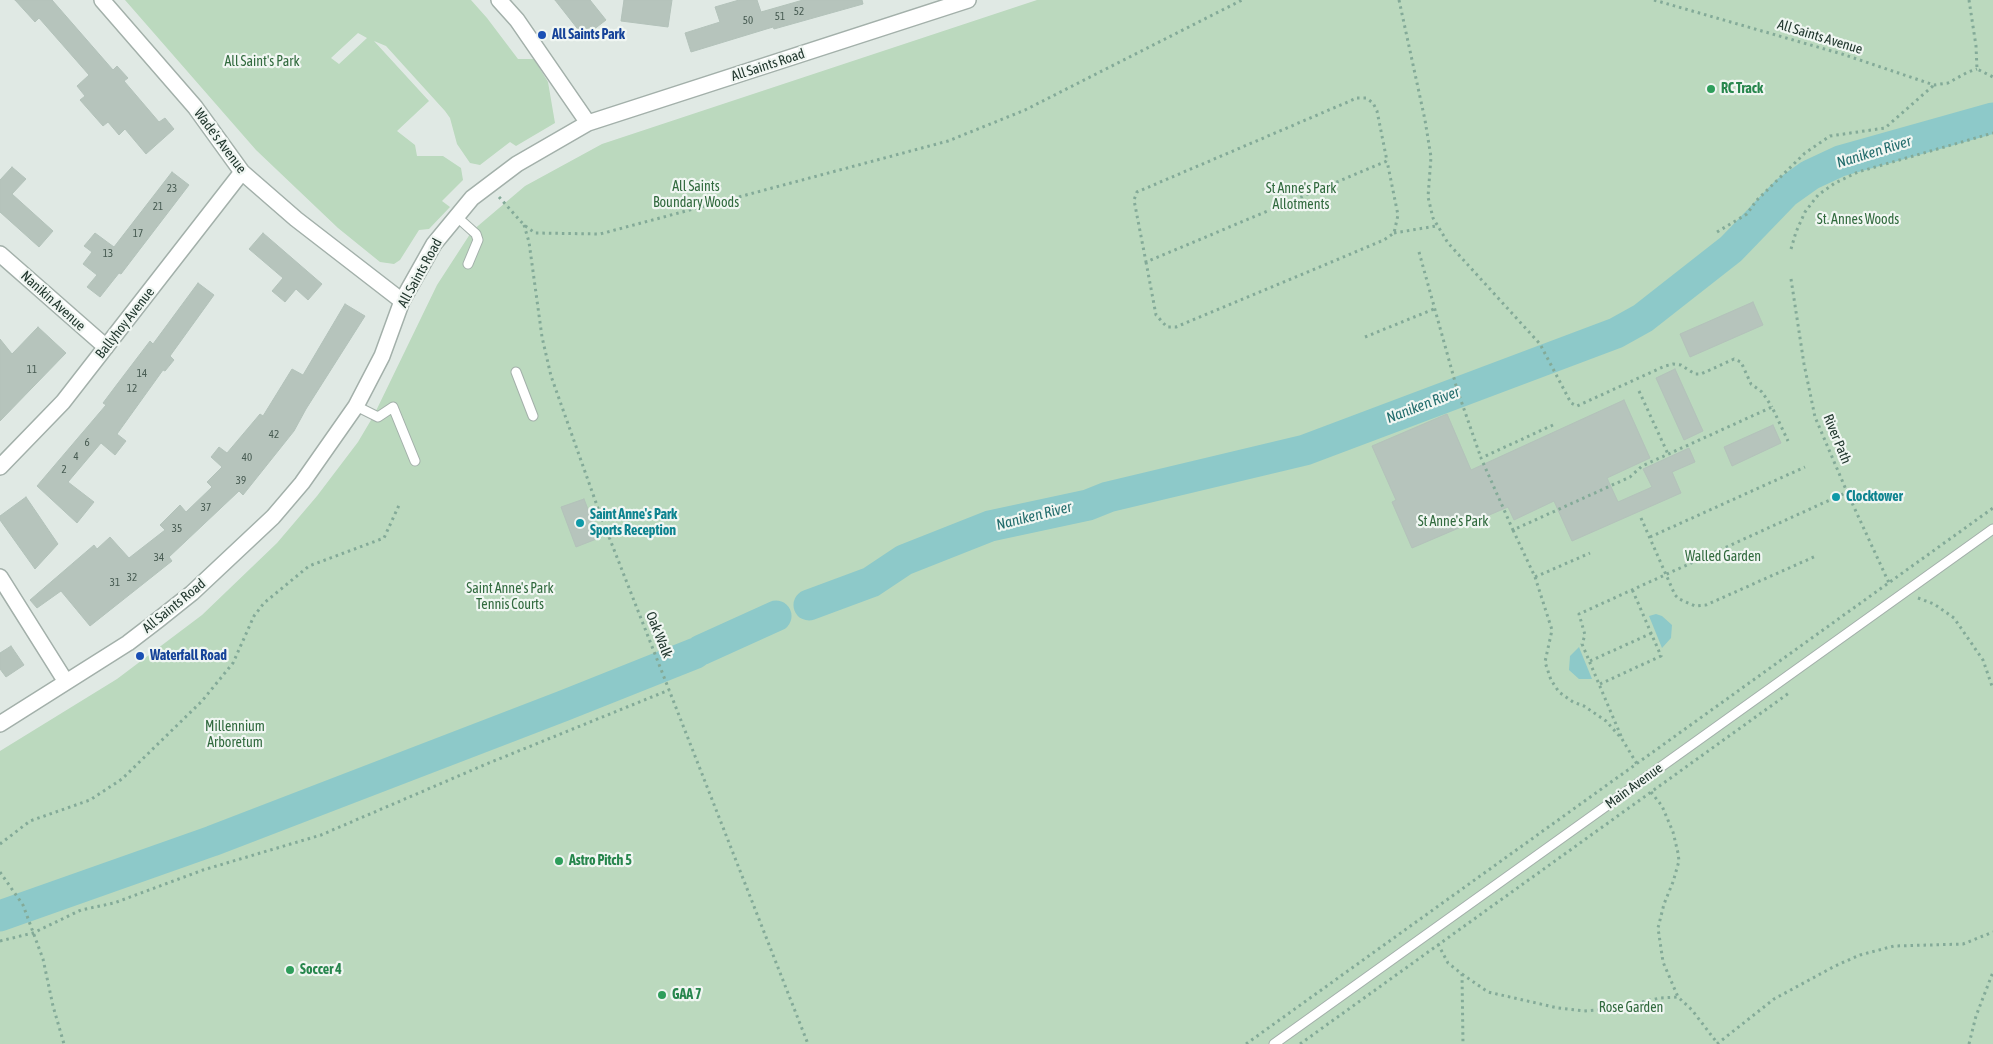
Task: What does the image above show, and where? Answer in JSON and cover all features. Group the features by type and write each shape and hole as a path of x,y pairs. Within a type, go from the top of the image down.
{"street":[{"name":"Wade's Avenue","path":"102,0 195,107 242,172 296,219 402,301"},
{"path":"499,0 517,20 588,123"},
{"name":"All Saints Road","path":"0,724 128,643 192,593 266,524 302,483 356,406 382,356 402,301 434,244 472,198 516,164 588,123 968,0"},
{"name":"Ballyhoy Avenue","path":"0,467 63,402 242,172"},
{"name":"Nanikin Avenue","path":"0,254 106,348"},
{"path":"0,577 66,682"}],"lane":[{"path":"456,216 476,234 478,240 468,264"},
{"path":"516,372 533,416"},
{"path":"356,406 378,417 393,407 415,460"},
{"name":"Main Avenue","path":"1274,1044 1993,529"}],"path":[{"path":"488,186 524,225 535,233 600,234 948,141 1025,110 1242,0"},
{"path":"1399,0 1426,120 1431,157 1428,198 1436,226 1448,243 1504,300 1540,344 1560,378 1571,403 1577,406 1665,366 1681,365 1696,374 1701,374 1738,360 1751,384 1762,392 1772,407 1788,441"},
{"name":"All Saints Avenue","path":"1654,0 1842,54 1934,86"},
{"path":"1969,0 1976,46 1977,69"},
{"path":"1717,232 1747,214 1756,201 1806,153 1830,136 1885,128 1934,86 1948,84 1968,72 1977,69 1993,77"},
{"path":"1394,233 1398,216 1377,111 1373,102 1366,98 1357,98 1155,182 1136,192 1134,200 1156,315 1167,327 1176,327 1384,240 1394,233 1436,226"},
{"path":"1791,249 1805,212 1818,195 1835,183 1858,172 1993,134"},
{"path":"1146,262 1387,161"},
{"name":"Oak Walk","path":"524,225 530,242 542,337 551,376 600,514 808,1044"},
{"path":"1419,252 1457,389 1481,458 1534,577 1552,630 1545,662 1551,680 1559,692 1573,702 1596,713 1622,739"},
{"name":"River Path","path":"1791,279 1804,364 1815,417 1847,492 1889,582 1898,596"},
{"path":"1365,337 1434,309"},
{"path":"1639,391 1668,454"},
{"path":"1513,530 1630,477 1642,466 1772,407"},
{"path":"1481,458 1553,425"},
{"path":"1650,537 1805,467"},
{"path":"1841,495 1847,492"},
{"path":"1832,499 1579,614 1585,634 1582,644 1622,739 1666,816 1678,853 1675,875 1664,904 1658,928 1663,962 1678,997 1692,1010 1718,1044 1774,999 1860,955 1894,946 1963,944 1993,932"},
{"path":"0,844 30,822 90,800 122,779 202,701 233,663 254,616 264,603 308,566 384,538 400,503"},
{"path":"1246,1044 1993,508"},
{"path":"1641,518 1679,599 1695,606 1706,606 1816,556"},
{"path":"1534,577 1590,553"},
{"path":"1600,684 1660,657 1662,654 1632,589"},
{"path":"1913,605 1928,593"},
{"path":"1898,596 1921,599 1934,604 1954,618 1983,660 1993,689"},
{"path":"1590,661 1652,633"},
{"path":"0,940 33,933 81,910 114,903 203,870 321,835 484,765 669,690"},
{"path":"1300,1044 1794,690"},
{"path":"0,872 23,905 43,959 52,1006 64,1044"},
{"path":"1430,932 1448,963 1488,992 1558,1008 1584,1011 1609,1009 1660,998 1678,997"},
{"path":"1969,1044 1976,1016 1993,972"},
{"path":"1462,974 1463,1044"}],"green space":[{"name":"All Saint's Park","path":"125,0 471,0 518,59 534,59 548,82 555,123 516,146 510,142 480,165 470,163 457,144 450,118 445,111 386,46 374,41 429,101 397,131 415,145 417,156 443,156 461,168 463,180 442,201 450,207 429,229 419,230 400,260 394,264 380,262 338,228 256,150","holes":["358,33 367,38 339,64 331,58"]},
{"name":"St Anne's Park","path":"1037,0 1993,0 1993,1044 0,1044 0,751 117,679 202,615 277,543 317,496 358,442 374,415 437,285 472,231 525,186 602,144"}],"water":[{"path":"1656,614 1662,616 1672,625 1671,638 1662,648 1649,616"},
{"path":"1579,647 1592,679 1579,679 1569,670 1570,656"}],"building":[{"path":"15,0 52,0 113,70 117,66 128,78 124,81 159,122 165,118 174,129 146,154 125,129 119,135 108,122 103,126 80,100 85,96 77,86 89,75 39,18 35,22"},
{"path":"555,0 590,0 606,20 584,37"},
{"path":"624,0 672,0 668,27 621,21"},
{"path":"739,0 757,0 761,12 803,0 862,0 863,4 774,29 773,27 691,52 685,33 720,22 715,7"},
{"path":"12,167 26,179 12,194 53,231 39,247 0,212 0,180"},
{"path":"172,172 189,185 121,274 119,273 100,297 87,287 97,275 83,264 92,252 84,246 95,233 114,247"},
{"path":"263,233 322,284 308,300 296,289 285,302 272,291 283,278 249,249"},
{"path":"198,283 214,295 170,356 174,360 165,371 163,370 117,434 126,441 115,455 101,443 68,482 94,502 77,523 37,486 106,405 103,403 115,387 150,341 153,344"},
{"path":"1753,302 1763,325 1690,357 1680,334"},
{"path":"345,304 365,316 294,431 243,495 239,491 169,557 172,561 90,626 61,591 37,608 30,600 94,545 97,549 110,537 129,558 165,530 160,525 180,505 186,512 212,487 207,482 222,467 211,457 219,447 227,453 260,414 263,416 292,369 303,375"},
{"path":"38,327 66,353 0,421 0,339 12,354"},
{"path":"1675,369 1703,431 1684,440 1656,378"},
{"path":"1624,400 1650,458 1607,478 1618,502 1652,487 1643,469 1689,448 1695,462 1672,472 1681,493 1572,541 1554,501 1514,520 1508,507 1412,548 1392,502 1396,500 1372,446 1447,414 1471,470"},
{"path":"1773,425 1781,443 1732,466 1724,447"},
{"path":"26,497 58,544 35,569 0,520 0,516"},
{"name":"Saint Anne's Park Sports Reception","path":"584,499 599,538 576,547 561,507"},
{"path":"11,646 24,665 6,677 0,669 0,653"}],"waterway":[{"name":"Naniken River","path":"809,605 871,582 904,560 990,526 1088,505 1108,497 1305,450 1616,333 1643,318 1731,249 1786,192 1810,175 1840,161 1993,118"},
{"path":"701,650 776,616"},
{"path":"0,916 212,841 696,653"}],"place":[{"name":"All Saints Park","path":"542,35"},
{"name":"RC Track","path":"1711,89"},
{"name":"Clocktower","path":"1836,497"},
{"name":"Saint Anne's Park Sports Reception","path":"580,523"},
{"name":"Waterfall Road","path":"140,656"},
{"name":"Astro Pitch 5","path":"559,861"},
{"name":"Soccer 4","path":"290,970"},
{"name":"GAA 7","path":"662,995"}],"park label":[{"name":"All Saints Boundary Woods","path":"696,196"},
{"name":"St Anne's Park Allotments","path":"1301,197"},
{"name":"St. Annes Woods","path":"1858,220"},
{"name":"Walled Garden","path":"1723,557"},
{"name":"Saint Anne's Park Tennis Courts","path":"510,598"},
{"name":"Millennium Arboretum","path":"235,736"},
{"name":"Rose Garden","path":"1631,1008"}]}
